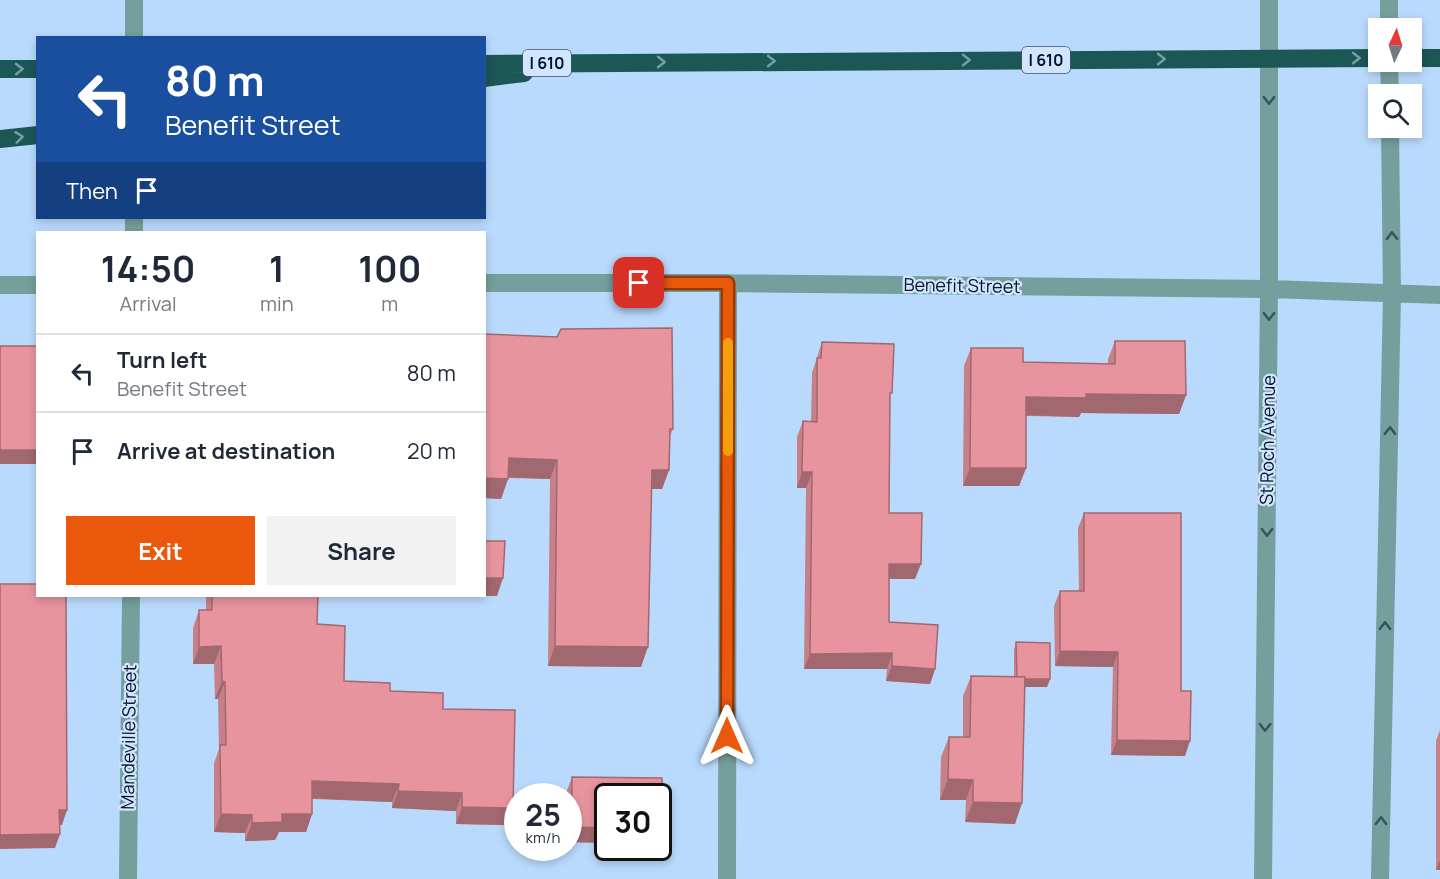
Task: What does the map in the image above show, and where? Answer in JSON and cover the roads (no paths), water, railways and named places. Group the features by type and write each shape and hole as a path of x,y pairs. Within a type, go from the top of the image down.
{"highway":[{"name":"I 610","path":"486,64 1368,58"},
{"path":"1422,58 1440,58"},
{"path":"486,78 610,62"},
{"path":"0,69 36,69"},
{"path":"0,139 36,135"}],"street":[{"path":"134,0 134,36"},
{"name":"St Roch Avenue","path":"1263,879 1269,290 1269,0"},
{"path":"1389,0 1389,18"},
{"path":"1380,879 1392,294 1390,138"},
{"name":"Benefit Street","path":"486,283 728,283 1269,290 1440,295"},
{"path":"727,879 728,283"},
{"path":"0,285 36,285"},
{"name":"Mandeville Street","path":"128,879 131,597"}]}
